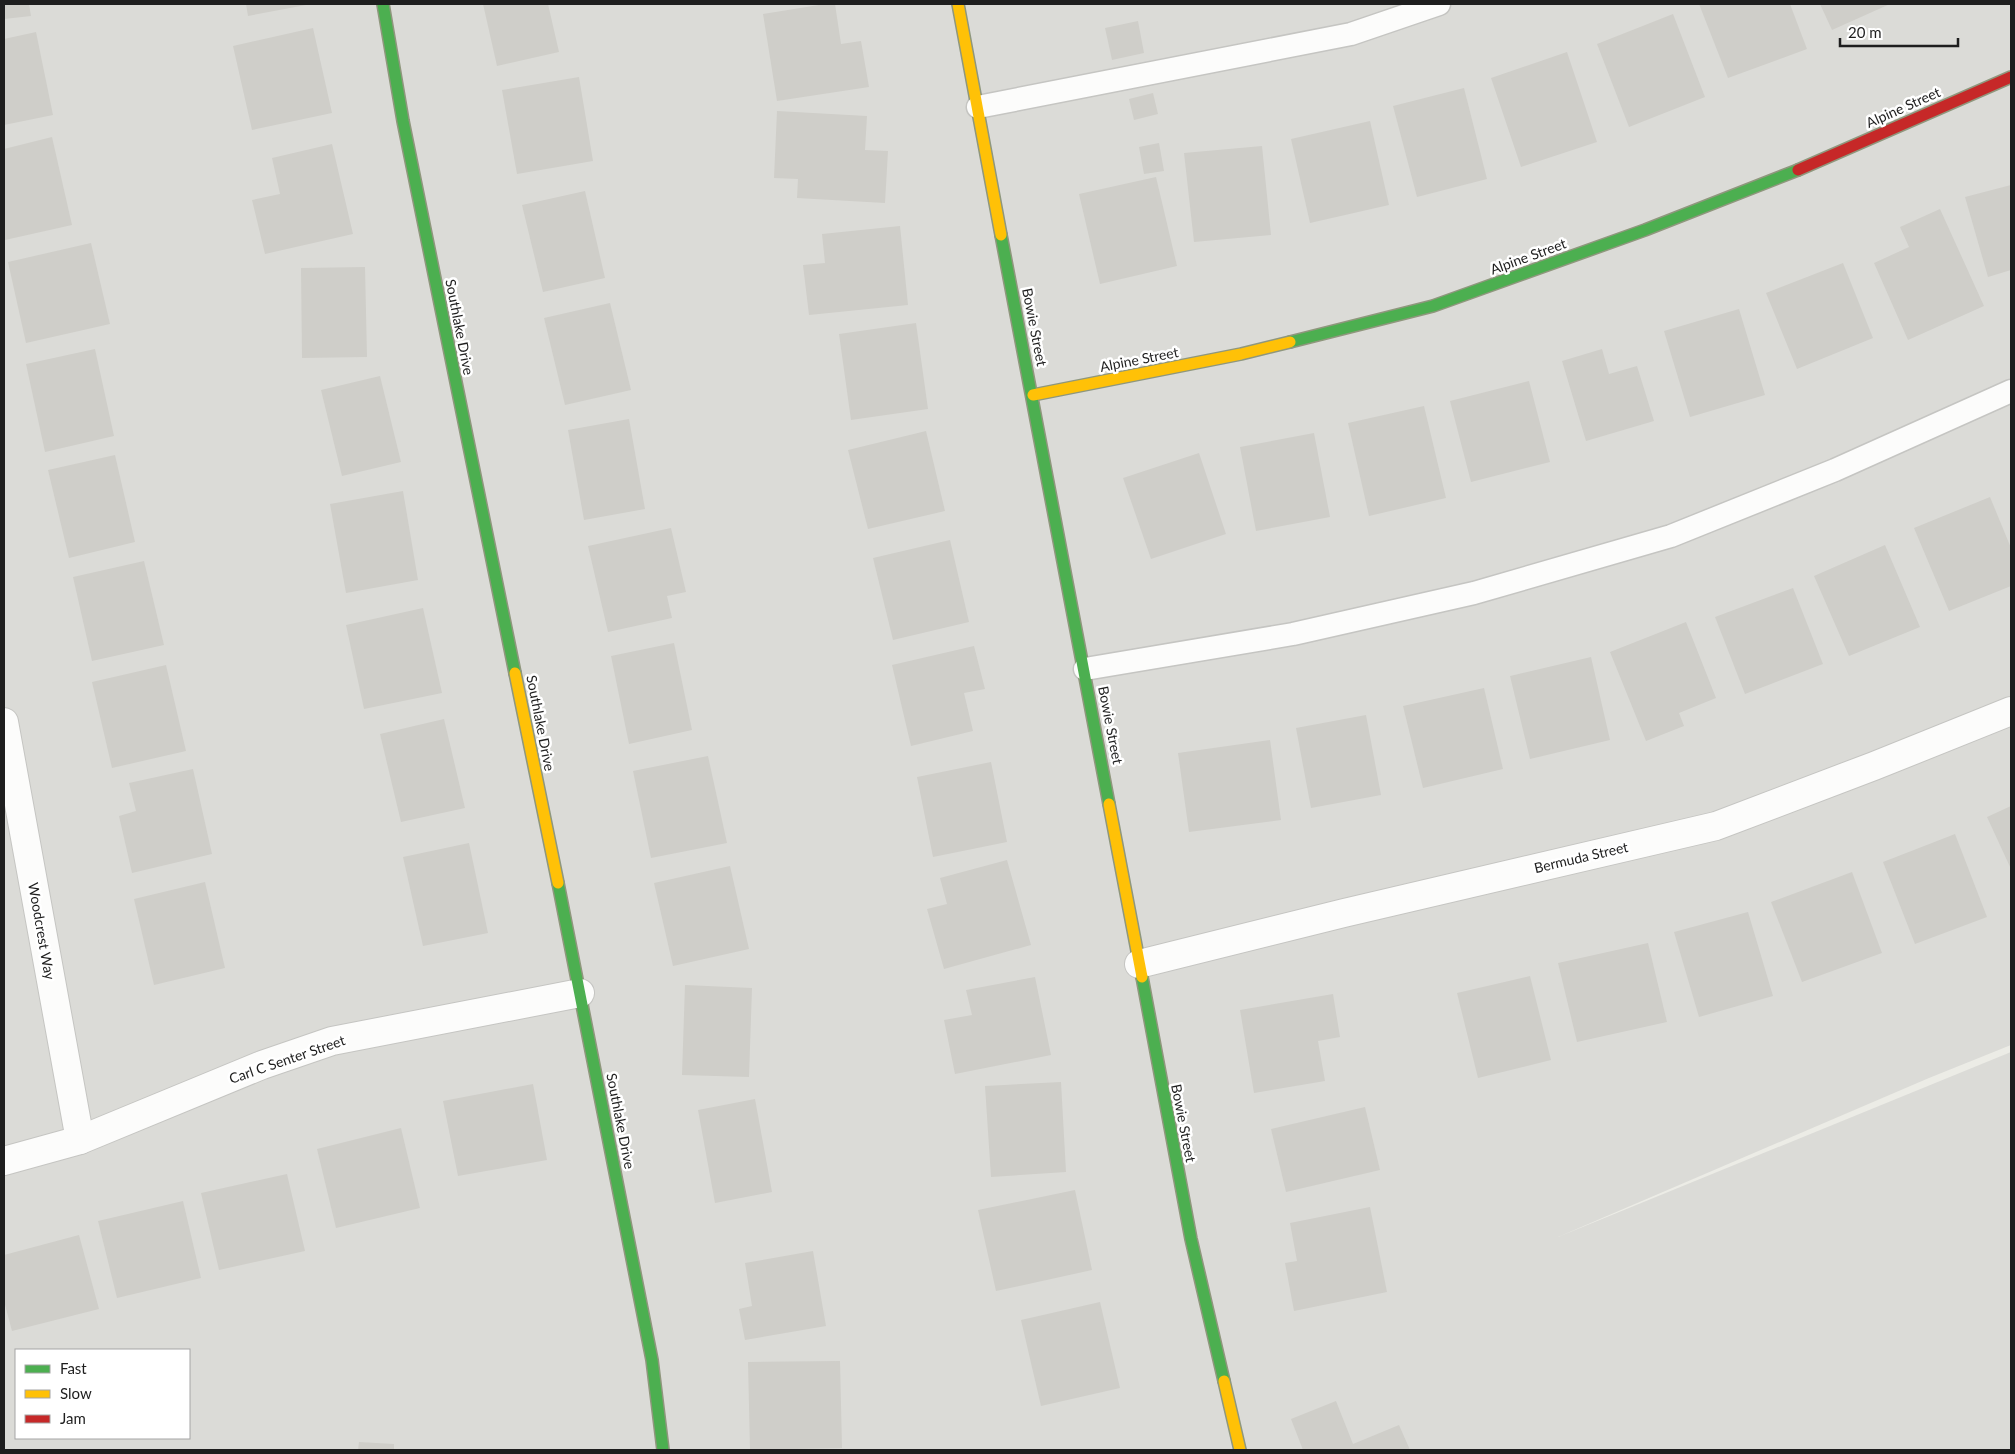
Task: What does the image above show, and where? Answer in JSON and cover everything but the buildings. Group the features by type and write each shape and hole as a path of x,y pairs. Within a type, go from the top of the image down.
{"street":[{"name":"Southlake Drive","path":"383,4 403,121 580,993 652,1360 663,1450"},
{"name":"Bowie Street","path":"958,4 1085,669 1191,1239 1240,1450"},
{"name":"Alpine Street","path":"1033,395 1241,354 1433,306 1645,230 1797,170 2011,76"},
{"name":"Bermuda Street","path":"1139,964 1344,913 1716,826 2011,711"},
{"name":"Woodcrest Way","path":"4,722 80,1140"},
{"name":"Carl C Senter Street","path":"4,1161 80,1140 262,1065 332,1041 580,993"}],"lane":[{"path":"978,107 1350,34 1439,4"},
{"path":"1085,669 1292,634 1455,597 1671,536 1835,470 2011,391"}],"shaded area":[{"path":"4,4 2011,4 2011,1045 1929,1078 1558,1237 2011,1052 2011,1450 4,1450"}],"traffic: fast":[{"path":"383,4 403,121 515,673"},
{"path":"1290,342 1433,306 1645,230 1798,170"},
{"path":"1001,235 1109,804"},
{"path":"558,883 652,1360 663,1450"},
{"path":"1142,977 1191,1239 1224,1381"}],"traffic: slow":[{"path":"958,4 1001,235"},
{"path":"1033,395 1241,354 1290,342"},
{"path":"515,673 558,883"},
{"path":"1109,804 1142,977"},
{"path":"1224,1381 1240,1450"}],"traffic: jam":[{"path":"1798,170 2011,77"}]}
